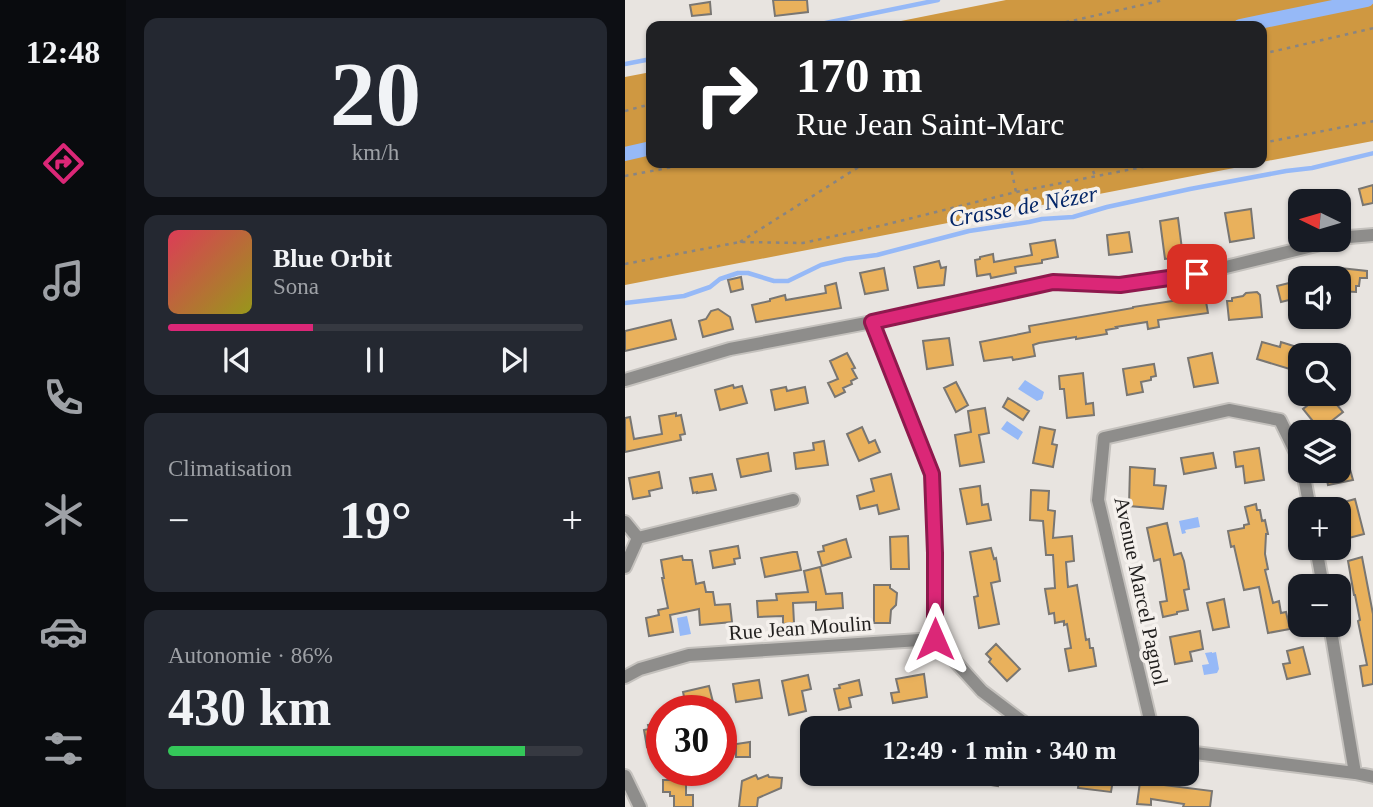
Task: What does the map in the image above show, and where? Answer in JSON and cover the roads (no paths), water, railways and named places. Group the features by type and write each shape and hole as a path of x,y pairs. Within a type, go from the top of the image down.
{"street":[{"path":"625,380 730,349 872,322 1053,282 1120,285 1197,274 1349,237 1373,235"},
{"path":"872,322 932,474 935,639 982,691 1015,716"},
{"name":"Avenue Marcel Pagnol","path":"1149,716 1099,500 1104,439 1229,410 1280,420 1288,436"},
{"path":"638,538 794,500"},
{"path":"625,522 638,538"},
{"path":"625,567 638,538"},
{"path":"1332,637 1355,773"},
{"name":"Rue Jean Moulin","path":"625,677 640,669 689,655 935,639"},
{"path":"1199,754 1373,777"},
{"path":"625,776 640,807"}],"water":[{"path":"1025,380 1044,392 1042,399 1037,401 1018,389"},
{"path":"1007,421 1023,432 1018,440 1001,429"},
{"path":"1198,517 1200,527 1185,530 1186,533 1182,534 1179,521"},
{"path":"687,616 691,634 680,636 677,618"},
{"path":"1216,652 1219,669 1217,673 1204,675 1202,665 1209,664 1205,653"}],"waterway":[{"path":"835,21 938,0"},
{"path":"1264,21 1367,0"},
{"path":"625,64 646,60"},
{"path":"625,154 646,149"},
{"name":"Crasse de Nézer","path":"625,303 684,296 738,273 748,273 774,281 788,281 821,265 877,255 969,231 1042,219 1073,217 1190,189 1312,168 1374,153"}]}
